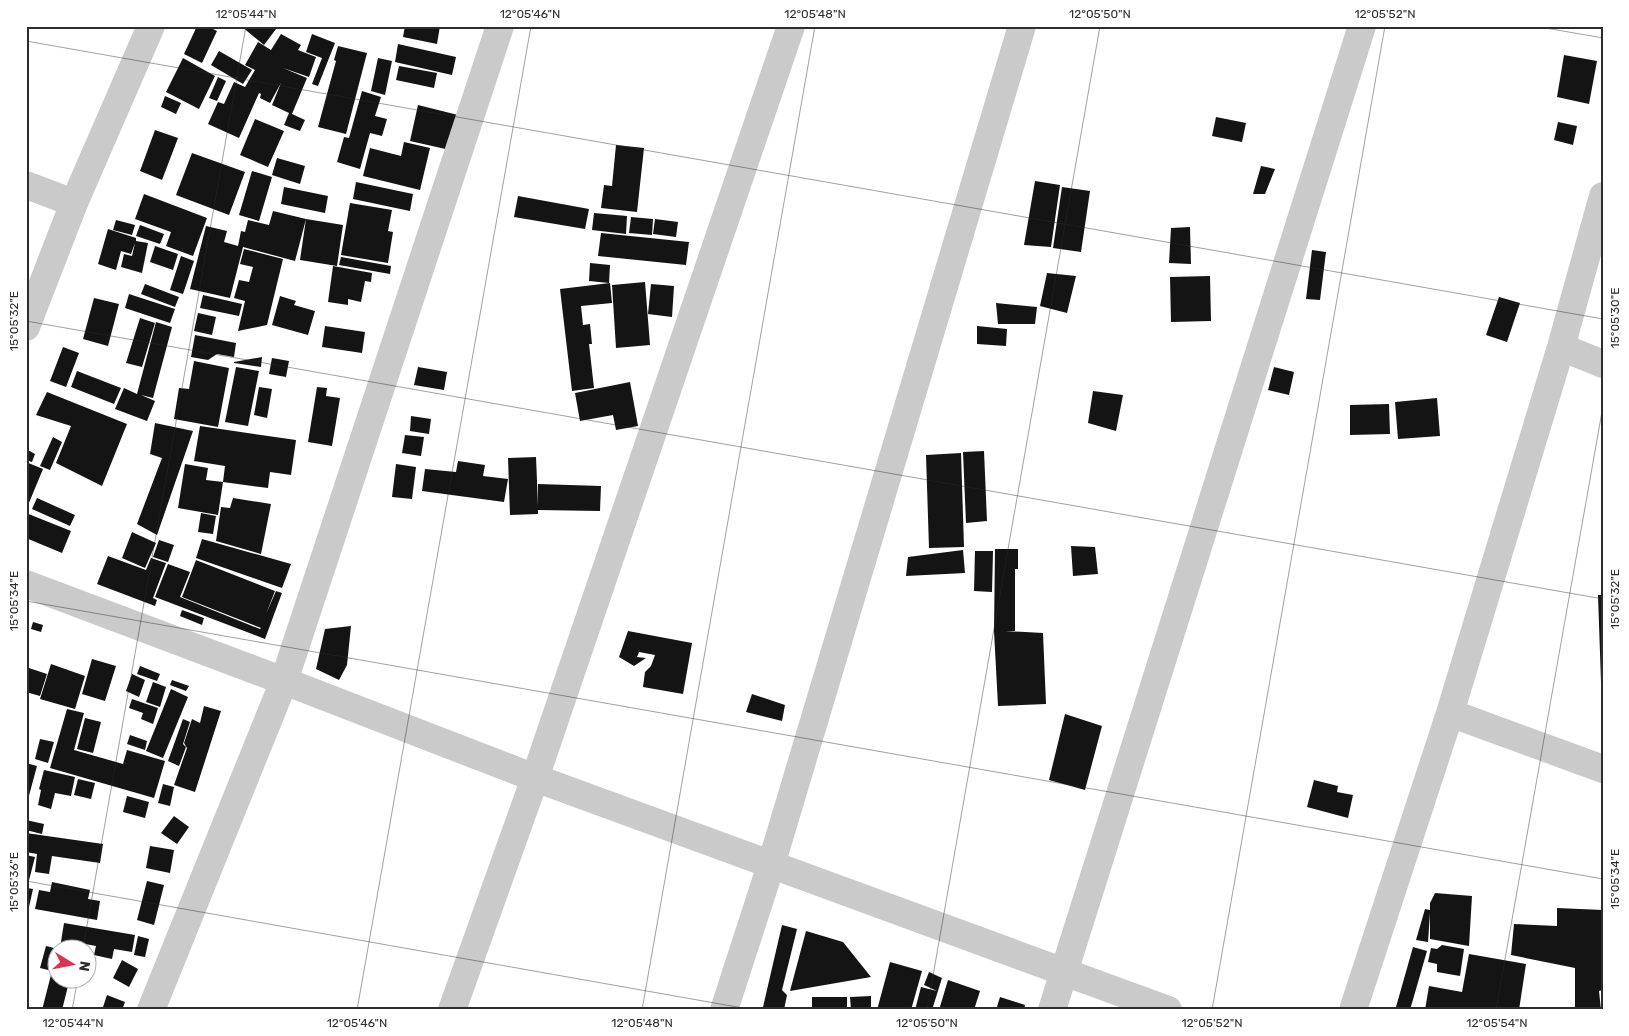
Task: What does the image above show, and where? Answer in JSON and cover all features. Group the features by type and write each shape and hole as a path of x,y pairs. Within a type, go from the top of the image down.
{"street":[{"path":"26,327 74,203 151,26"},
{"path":"151,1010 284,681 500,26"},
{"path":"452,1010 535,778 791,26"},
{"path":"724,1010 771,865 1022,26"},
{"path":"1052,1010 1362,26"},
{"path":"26,185 74,203"},
{"path":"1353,1010 1450,713 1561,347 1603,196"},
{"path":"1561,347 1603,364"},
{"path":"26,584 535,778 1168,1010"},
{"path":"1450,713 1603,769"}],"building":[{"path":"197,26 207,26 217,31 202,63 184,54"},
{"path":"241,26 272,26 276,29 264,45"},
{"path":"405,26 440,26 437,44 403,37"},
{"path":"281,34 301,45 298,50 316,57 309,77 283,68 307,78 292,114 305,120 300,131 284,125 289,113 272,105 281,83 270,103 260,98 261,94 259,93 239,138 208,124 218,102 224,104 234,82 245,87 255,70 245,65 258,42 271,50"},
{"path":"312,34 335,43 318,86 312,84 322,58 306,52"},
{"path":"398,44 456,57 452,75 395,62"},
{"path":"338,46 367,53 346,134 318,127 336,61 334,60"},
{"path":"219,51 252,70 243,84 211,65"},
{"path":"1564,55 1597,61 1589,104 1557,97"},
{"path":"183,58 215,76 199,109 166,92"},
{"path":"378,58 392,61 385,95 371,91"},
{"path":"399,66 437,73 434,88 396,80"},
{"path":"218,77 226,81 217,101 209,98"},
{"path":"362,91 381,97 375,116 387,119 382,136 370,133 360,169 337,162 344,137 349,138"},
{"path":"165,96 181,103 176,114 161,107"},
{"path":"418,105 458,115 450,150 410,141"},
{"path":"1216,117 1246,123 1242,142 1212,136"},
{"path":"255,119 284,131 268,167 240,155"},
{"path":"1558,122 1577,126 1573,145 1554,140"},
{"path":"155,130 178,138 162,180 140,171"},
{"path":"404,142 430,148 420,190 363,176 370,148 401,156"},
{"path":"616,145 644,148 637,212 601,208 604,185 612,186"},
{"path":"192,153 245,172 229,215 176,195"},
{"path":"277,158 305,166 300,184 272,175"},
{"path":"1261,166 1275,169 1265,194 1253,194"},
{"path":"252,171 272,177 259,221 239,215"},
{"path":"1035,181 1060,185 1051,247 1024,245"},
{"path":"356,182 413,194 410,211 353,199"},
{"path":"284,187 328,196 325,213 281,204"},
{"path":"1062,187 1090,191 1081,252 1053,248"},
{"path":"144,194 207,218 193,256 166,246 171,232 135,219"},
{"path":"518,196 589,209 585,229 514,217"},
{"path":"350,203 392,210 388,231 393,232 388,263 341,255"},
{"path":"273,211 306,219 295,261 243,247 230,298 190,289 206,226 227,231 224,242 238,246 241,231 245,232 248,220 269,225"},
{"path":"594,213 627,216 626,234 592,230"},
{"path":"631,217 653,219 652,235 629,233"},
{"path":"306,219 343,225 337,266 300,260"},
{"path":"655,219 678,222 676,237 653,234"},
{"path":"116,220 135,225 132,235 113,230"},
{"path":"140,225 164,234 160,244 136,236"},
{"path":"1190,227 1191,264 1169,263 1171,228"},
{"path":"108,229 136,238 136,241 148,243 142,273 121,267 124,254 132,256 135,243 131,254 121,251 116,270 98,264"},
{"path":"601,233 689,242 686,265 598,256"},
{"path":"155,246 178,254 173,270 150,262"},
{"path":"244,249 283,259 267,325 238,331 245,301 234,298 239,280 249,282 253,267 240,264"},
{"path":"1312,250 1326,252 1320,300 1306,299"},
{"path":"181,256 194,261 183,294 170,290"},
{"path":"341,257 391,266 390,274 339,265"},
{"path":"590,263 610,265 609,283 589,281"},
{"path":"333,266 372,273 371,282 365,281 361,302 348,299 348,305 328,302"},
{"path":"1047,273 1076,276 1067,313 1040,306"},
{"path":"1210,276 1211,321 1171,322 1170,277"},
{"path":"645,282 650,345 616,348 612,285"},
{"path":"610,283 612,303 581,306 583,325 590,324 592,344 589,344 594,388 572,391 560,289"},
{"path":"145,284 179,297 175,307 141,294"},
{"path":"651,284 674,286 672,317 648,314"},
{"path":"129,294 175,309 170,323 125,308"},
{"path":"203,295 242,304 239,316 200,308"},
{"path":"280,296 296,301 294,305 315,311 308,335 272,325"},
{"path":"1499,297 1520,303 1507,342 1486,335"},
{"path":"94,298 119,304 108,346 83,339"},
{"path":"996,303 1037,307 1035,324 998,324"},
{"path":"198,313 216,317 212,335 194,331"},
{"path":"140,318 155,323 142,367 126,363"},
{"path":"156,322 172,327 153,398 141,395 155,401 147,421 115,409 124,388 137,394"},
{"path":"325,326 365,332 362,353 322,347"},
{"path":"977,326 1007,329 1006,346 977,344"},
{"path":"195,335 236,343 234,357 217,354 208,360 191,357"},
{"path":"63,347 79,353 66,387 50,381"},
{"path":"262,357 261,367 234,363 234,362"},
{"path":"272,358 289,361 286,377 269,374"},
{"path":"194,361 229,368 218,427 174,419 179,388 189,389"},
{"path":"236,367 259,371 248,426 225,422"},
{"path":"418,367 447,372 444,390 414,385"},
{"path":"1274,367 1294,372 1289,395 1268,390"},
{"path":"77,371 121,388 114,404 71,387"},
{"path":"630,382 638,426 616,430 613,415 580,421 575,393"},
{"path":"259,387 272,389 267,418 254,415"},
{"path":"317,387 327,388 326,396 340,398 332,446 308,442"},
{"path":"1093,391 1123,395 1116,431 1088,423"},
{"path":"47,392 127,424 102,486 56,463 71,426 36,415"},
{"path":"1437,398 1440,436 1398,439 1395,402"},
{"path":"1389,404 1390,434 1350,435 1350,405"},
{"path":"411,416 431,419 429,434 410,431"},
{"path":"155,423 193,431 157,535 137,524 162,458 150,454"},
{"path":"200,426 296,440 291,475 270,472 268,488 223,482 225,466 194,461"},
{"path":"405,435 424,437 421,456 402,453"},
{"path":"53,437 62,442 50,470 40,466"},
{"path":"26,449 35,454 32,462 26,460"},
{"path":"984,451 987,521 966,523 963,452"},
{"path":"961,453 964,547 929,548 926,455"},
{"path":"536,457 538,506 538,484 601,486 600,511 538,510 538,514 510,515 508,458"},
{"path":"458,461 485,465 483,476 508,479 504,502 422,491 425,469 456,472"},
{"path":"26,462 43,469 26,510"},
{"path":"185,464 208,468 206,480 223,482 218,515 178,508"},
{"path":"396,464 416,467 412,499 392,497"},
{"path":"37,498 75,515 70,526 32,509"},
{"path":"233,498 271,504 261,554 216,541 221,507 230,508"},
{"path":"26,513 71,531 62,553 26,538"},
{"path":"201,513 216,516 213,534 198,532"},
{"path":"132,532 156,543 145,568 122,558"},
{"path":"202,539 291,564 282,588 196,558"},
{"path":"159,540 174,545 168,562 153,557"},
{"path":"1071,546 1095,547 1098,574 1073,576"},
{"path":"995,549 1018,549 1018,569 1015,569 1015,631 1005,631 1043,633 1046,704 998,706 994,631"},
{"path":"963,550 965,573 906,576 908,557"},
{"path":"975,551 993,551 992,592 974,591"},
{"path":"108,556 146,570 151,558 166,563 153,598 157,600 155,606 97,584"},
{"path":"196,560 275,591 266,614 276,591 282,593 265,639 155,597 168,564 190,572 180,597 260,629 182,597"},
{"path":"1598,595 1603,595 1603,682 1601,682"},
{"path":"182,610 204,618 202,625 180,616"},
{"path":"33,622 43,625 41,632 31,629"},
{"path":"351,626 347,665 339,680 316,669 325,629"},
{"path":"628,631 692,643 683,694 643,687 645,672 651,666 655,655 639,652 637,657 646,658 634,666 619,657"},
{"path":"92,659 116,666 105,701 82,694"},
{"path":"51,664 85,676 75,709 40,699"},
{"path":"140,666 160,674 157,681 137,674"},
{"path":"26,667 47,674 40,696 26,692"},
{"path":"132,674 145,680 139,697 126,691"},
{"path":"172,680 189,686 186,691 170,685"},
{"path":"153,682 166,687 160,707 146,702"},
{"path":"171,689 188,697 163,758 146,751"},
{"path":"752,694 785,705 782,721 746,712"},
{"path":"132,699 158,708 153,724 141,719 143,713 129,708"},
{"path":"204,706 221,711 195,792 174,785 187,748 184,743 192,719 200,723"},
{"path":"67,709 84,713 74,750 123,764 127,750 165,761 154,798 50,768"},
{"path":"1065,714 1102,726 1085,790 1049,780"},
{"path":"85,718 101,722 93,753 77,749"},
{"path":"183,719 190,722 183,744 186,747 179,766 168,761"},
{"path":"130,735 147,741 145,750 127,744"},
{"path":"40,739 54,742 48,763 35,759"},
{"path":"26,763 37,766 27,803 26,803"},
{"path":"44,770 75,777 71,796 55,793 51,809 38,805 41,790 39,789"},
{"path":"78,779 95,783 91,799 74,795"},
{"path":"1314,780 1338,786 1337,792 1353,795 1348,818 1307,807"},
{"path":"163,784 174,787 170,806 158,803"},
{"path":"127,796 149,802 145,818 123,812"},
{"path":"174,816 189,827 177,844 161,833"},
{"path":"26,820 44,824 42,834 26,830"},
{"path":"26,833 103,844 100,863 52,856 49,874 35,872 37,854 26,852"},
{"path":"150,846 174,850 170,873 146,868"},
{"path":"26,855 35,857 27,888 33,889 29,907 26,906"},
{"path":"147,881 164,885 154,925 137,920"},
{"path":"52,882 90,890 88,899 100,901 97,920 35,909 39,890 50,892"},
{"path":"1435,893 1472,896 1469,946 1430,939 1430,913 1428,942 1416,940 1425,909 1430,910 1430,903"},
{"path":"1557,908 1603,910 1603,990 1599,991 1601,1010 1575,1010 1575,968 1511,955 1514,924 1557,926"},
{"path":"64,923 135,935 132,952 114,949 112,959 98,956 98,938 62,938"},
{"path":"782,925 797,929 782,990 787,995 784,1010 774,1010 763,1007"},
{"path":"806,931 843,942 871,977 790,991"},
{"path":"138,936 149,939 145,957 134,955"},
{"path":"1442,945 1464,949 1460,976 1437,972 1437,964 1428,962 1431,948 1437,949"},
{"path":"46,946 48,946 48,970 40,968"},
{"path":"1413,947 1427,951 1410,1010 1404,1010 1396,1007"},
{"path":"1469,954 1526,964 1519,1010 1425,1010 1429,986 1462,992"},
{"path":"122,960 138,969 129,987 113,978"},
{"path":"890,962 922,971 911,1010 877,1010"},
{"path":"929,972 942,978 932,1010 915,1010 921,987 937,991 924,985"},
{"path":"948,980 980,991 974,1010 939,1010"},
{"path":"48,987 68,988 62,1010 42,1010"},
{"path":"107,995 125,1002 122,1010 102,1010"},
{"path":"871,996 871,1010 851,1010 850,997"},
{"path":"812,997 847,997 847,1010 812,1010"},
{"path":"1000,997 1025,1005 1024,1010 996,1010"}]}
